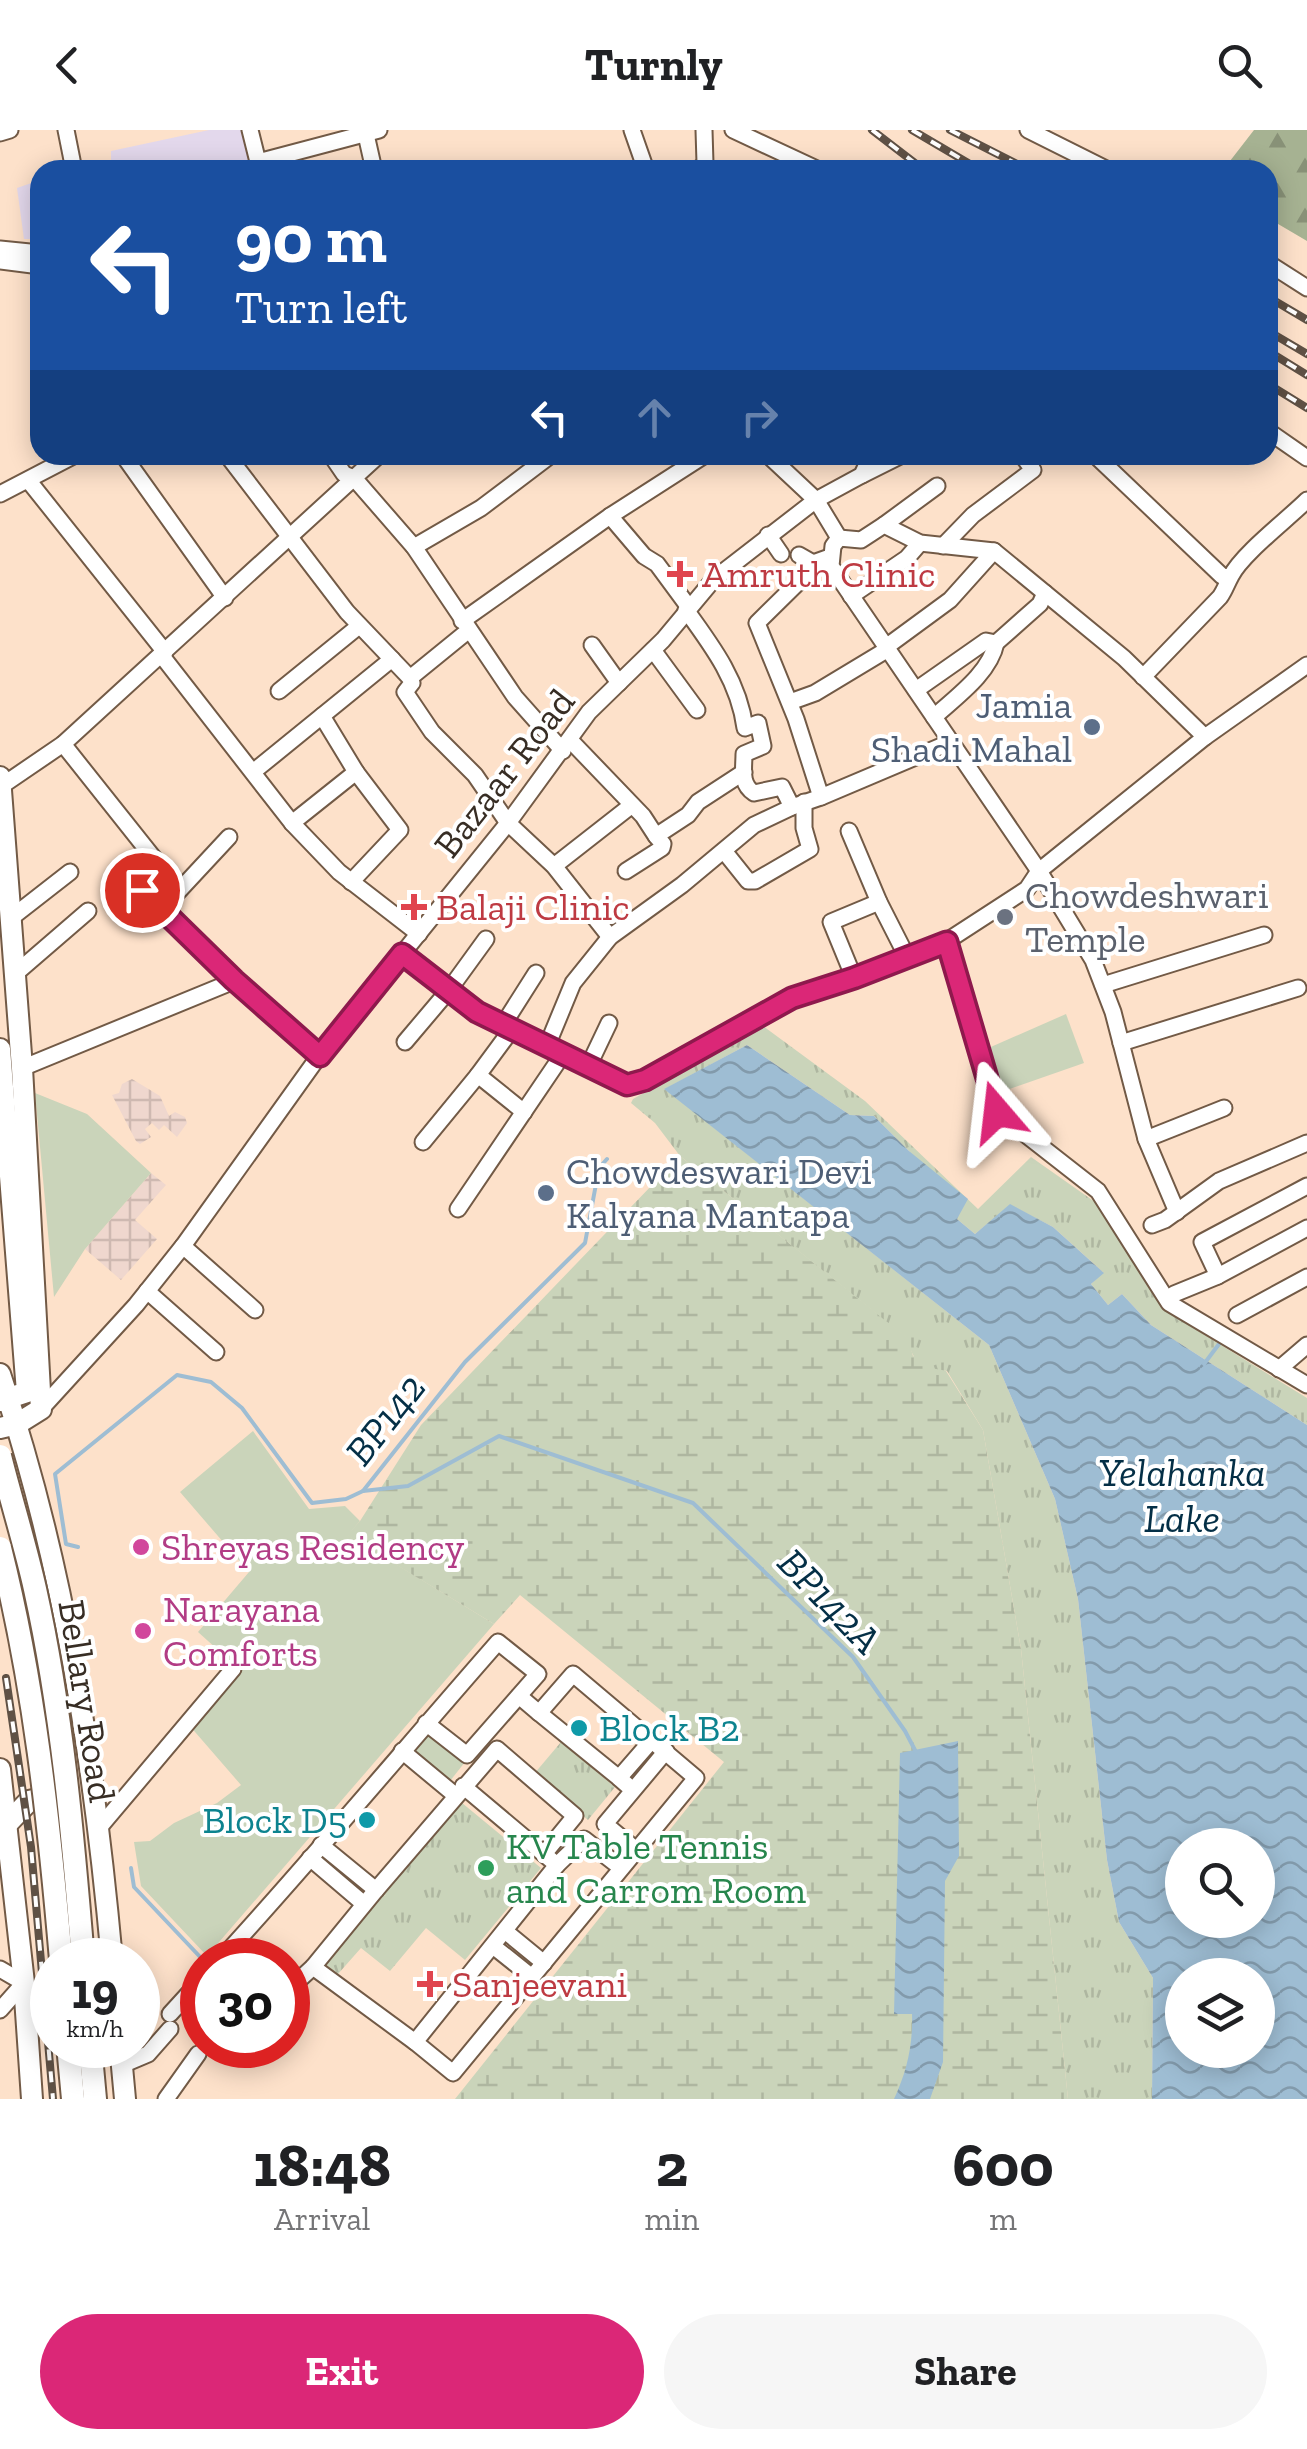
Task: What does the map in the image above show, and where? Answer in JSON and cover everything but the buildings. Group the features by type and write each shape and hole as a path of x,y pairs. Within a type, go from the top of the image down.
{"highway":[{"name":"Bellary Road","path":"0,1456 35,1590 52,1687 72,1829 81,1938"},
{"name":"Bellary Road","path":"0,1548 31,1688 59,1938"},
{"path":"70,2068 73,2099"},
{"path":"92,2068 95,2099"}],"main road":[{"path":"0,777 40,1363 24,1407"},
{"path":"0,1049 32,1478 79,1687 110,1938"},
{"path":"0,1374 24,1407"},
{"path":"0,1769 24,1983 32,2099"},
{"path":"8,1823 29,1801 50,1795 75,1797 87,1804 98,1822"},
{"path":"122,2068 124,2099"}],"street":[{"path":"0,132 10,130"},
{"path":"66,130 73,160"},
{"path":"250,130 258,160"},
{"path":"632,130 642,160"},
{"path":"704,130 705,160"},
{"path":"732,130 797,160"},
{"path":"1028,130 1088,160"},
{"path":"278,160 370,131 373,160"},
{"path":"0,249 30,252"},
{"path":"0,262 30,265"},
{"path":"1278,269 1307,288"},
{"path":"1278,437 1307,458"},
{"path":"0,494 56,465"},
{"path":"130,465 225,598"},
{"path":"234,465 359,626 410,678 412,683 405,692 432,732 475,775 508,823 554,866 610,937"},
{"path":"338,465 414,547 515,697 632,805 663,844 626,871"},
{"path":"0,787 63,744 368,465"},
{"path":"414,547 481,508 538,465"},
{"path":"410,678 465,625 610,516 689,465"},
{"path":"779,465 816,500 839,538"},
{"path":"862,474 866,465"},
{"name":"Bazaar Road","path":"24,1407 148,1291 320,1056 508,823 589,712 653,650 714,579 816,500 881,465"},
{"path":"943,546 973,514 1033,470 1033,465"},
{"path":"1105,465 1222,576 1229,578"},
{"path":"28,480 292,823 351,882 419,934"},
{"path":"839,538 861,540 937,486"},
{"path":"1143,676 1220,597 1229,578 1307,500"},
{"path":"610,516 644,556 657,564 687,608 730,676 742,706 745,728 758,723 763,746 744,754 743,777 749,790 754,793 782,788 798,805 810,849 755,881 748,881 724,851"},
{"path":"884,525 920,543 994,551 1143,676 1206,737"},
{"path":"768,535 780,554"},
{"path":"821,797 790,702 757,623 826,559 839,538"},
{"path":"852,596 907,558 920,543"},
{"path":"790,702 814,693 887,648 950,600 994,551"},
{"path":"799,555 814,563 826,559"},
{"path":"826,559 1039,871 1093,960 1146,1139 1176,1212"},
{"path":"934,718 971,684 994,655 996,642 1040,604 1045,593"},
{"path":"279,691 359,626"},
{"path":"916,690 986,641 996,642"},
{"path":"592,645 619,683"},
{"path":"653,650 698,710"},
{"path":"253,772 392,660"},
{"path":"402,954 477,1012 627,1085 645,1080 792,998 947,942 1026,889 1039,871 1206,737 1307,665"},
{"path":"322,716 356,772 400,830 351,882"},
{"path":"547,1046 574,983 610,937 754,825 951,742"},
{"path":"63,744 156,861"},
{"path":"292,823 356,772"},
{"path":"656,836 744,772"},
{"path":"554,866 632,805"},
{"path":"849,831 907,957"},
{"path":"162,909 229,837"},
{"path":"11,918 70,872"},
{"path":"142,890 234,980 320,1056"},
{"path":"854,978 832,922 879,902"},
{"path":"15,974 88,912"},
{"path":"1103,985 1264,935"},
{"path":"405,1042 450,990 486,939"},
{"path":"947,942 997,1112 1098,1191 1169,1303 1307,1385"},
{"path":"423,1142 478,1075 536,973"},
{"path":"22,1068 234,980"},
{"path":"1120,1043 1298,988"},
{"path":"588,1065 610,1023"},
{"path":"458,1209 563,1054"},
{"path":"478,1075 524,1112"},
{"path":"1146,1139 1224,1108"},
{"path":"1152,1225 1219,1181 1307,1143"},
{"path":"1218,1276 1202,1242 1307,1186"},
{"path":"1174,1294 1218,1276 1307,1228"},
{"path":"182,1246 255,1310"},
{"path":"1236,1315 1307,1277"},
{"path":"148,1291 216,1352"},
{"path":"1278,1368 1307,1345"},
{"path":"245,1938 321,1845 426,1724 498,1642 538,1674 467,1755 426,1724"},
{"path":"98,1822 233,1668"},
{"path":"415,2042 505,1930 576,1816 494,1750 312,1967 455,2073 696,1778 573,1674 538,1713"},
{"path":"519,1696 632,1789"},
{"path":"619,1778 652,1740"},
{"path":"635,1849 605,1824 666,1751"},
{"path":"402,1752 551,1860"},
{"path":"551,1860 584,1839 620,1868"},
{"path":"321,1845 376,1890"},
{"path":"310,1858 364,1904"},
{"path":"505,1930 544,1963"},
{"path":"493,1946 532,1977"},
{"path":"0,1969 24,1983 0,2010"},
{"path":"160,2037 180,2009"},
{"path":"160,2032 180,2012"},
{"path":"166,2099 188,2068"}],"shaded area":[{"path":"209,130 241,130 248,160 111,160 111,151"},
{"path":"30,183 30,239 24,239 17,188"},
{"path":"132,1079 160,1096 169,1116 175,1112 185,1117 187,1123 177,1137 164,1125 159,1130 152,1123 145,1129 151,1137 140,1144 136,1141 112,1095"},
{"path":"151,1173 166,1185 135,1220 157,1239 121,1280 85,1249"}],"green space":[{"path":"1254,130 1307,130 1307,241 1278,224 1278,160 1231,160"},
{"path":"1066,1014 1084,1063 1001,1092 984,1050"},
{"path":"763,1026 865,1101 978,1209 1031,1157 1095,1202 1166,1311 1307,1398 1307,1425 1151,1325 1122,1294 1108,1305 1091,1284 1103,1272 1053,1227 1010,1205 975,1234 957,1219 909,1151 874,1116 850,1115 747,1045 665,1089 989,1345 1055,1499 1078,1599 1107,1860 1119,1922 1153,1978 1152,2099 1068,2099 1021,1649 983,1430 947,1371 920,1363 907,1338 680,1156 655,1123 631,1103"},
{"path":"35,1093 87,1114 151,1173 85,1249 54,1297"},
{"path":"680,1156 908,1338 913,1356 946,1371 983,1430 1021,1649 1068,2099 455,2099 724,1762 520,1595 494,1624 347,1535 421,1425"},
{"path":"253,1431 309,1509 345,1506 360,1521 348,1535 494,1624 223,1938 190,1938 141,1886 134,1842 150,1841 241,1785 189,1725 237,1667 198,1632 249,1572 180,1492"},
{"path":"426,1732 465,1762 450,1781 411,1750"},
{"path":"561,1742 615,1787 588,1820 534,1774"},
{"path":"456,1798 541,1868 465,1960 426,1928 390,1971 361,1948 338,1974 325,1964 382,1894 386,1896 379,1890"}],"water":[{"name":"Yelahanka Lake","path":"747,1045 850,1115 874,1116 909,1151 968,1199 957,1219 975,1234 1010,1204 1053,1227 1104,1273 1091,1284 1108,1305 1122,1294 1151,1325 1307,1425 1307,2099 1152,2099 1153,1978 1119,1922 1107,1860 1078,1599 1055,1499 989,1345 664,1089"},
{"path":"958,1741 959,1856 945,1881 943,2062 930,2099 894,2099 908,2058 912,2025 912,2014 894,2014 900,1753"}],"waterway":[{"name":"BP142","path":"78,1547 66,1544 55,1474 177,1375 211,1382 242,1408 312,1503 346,1499 363,1491 465,1362 585,1243 599,1168 607,1159"},
{"path":"1204,1364 1222,1340"},
{"name":"BP142A","path":"363,1491 408,1486 499,1436 693,1503 853,1657 916,1752"},
{"path":"131,1868 134,1887 182,1938"}],"railway":[{"path":"872,130 911,160"},
{"path":"912,130 963,160"},
{"path":"950,130 1009,160"},
{"path":"1278,303 1307,320"},
{"path":"1278,337 1307,354"},
{"path":"1278,357 1307,375"},
{"path":"1278,390 1307,408"},
{"path":"6,1678 31,1847 53,2099"}],"place":[{"name":"Amruth Clinic","path":"680,574"},
{"name":"Jamia Shadi Mahal","path":"1092,727"},
{"name":"Balaji Clinic","path":"414,907"},
{"name":"Chowdeshwari Temple","path":"1005,917"},
{"name":"Chowdeswari Devi Kalyana Mantapa","path":"546,1193"},
{"name":"Shreyas Residency","path":"141,1547"},
{"name":"Narayana Comforts","path":"143,1631"},
{"name":"Block B2","path":"579,1728"},
{"name":"Block D5","path":"367,1820"},
{"name":"KV Table Tennis and Carrom Room","path":"486,1868"},
{"name":"Sanjeevani","path":"430,1984"}],"route":[{"path":"142,890 234,980 320,1056 402,954 477,1012 627,1085 645,1080 792,998 947,942 997,1112"}]}
